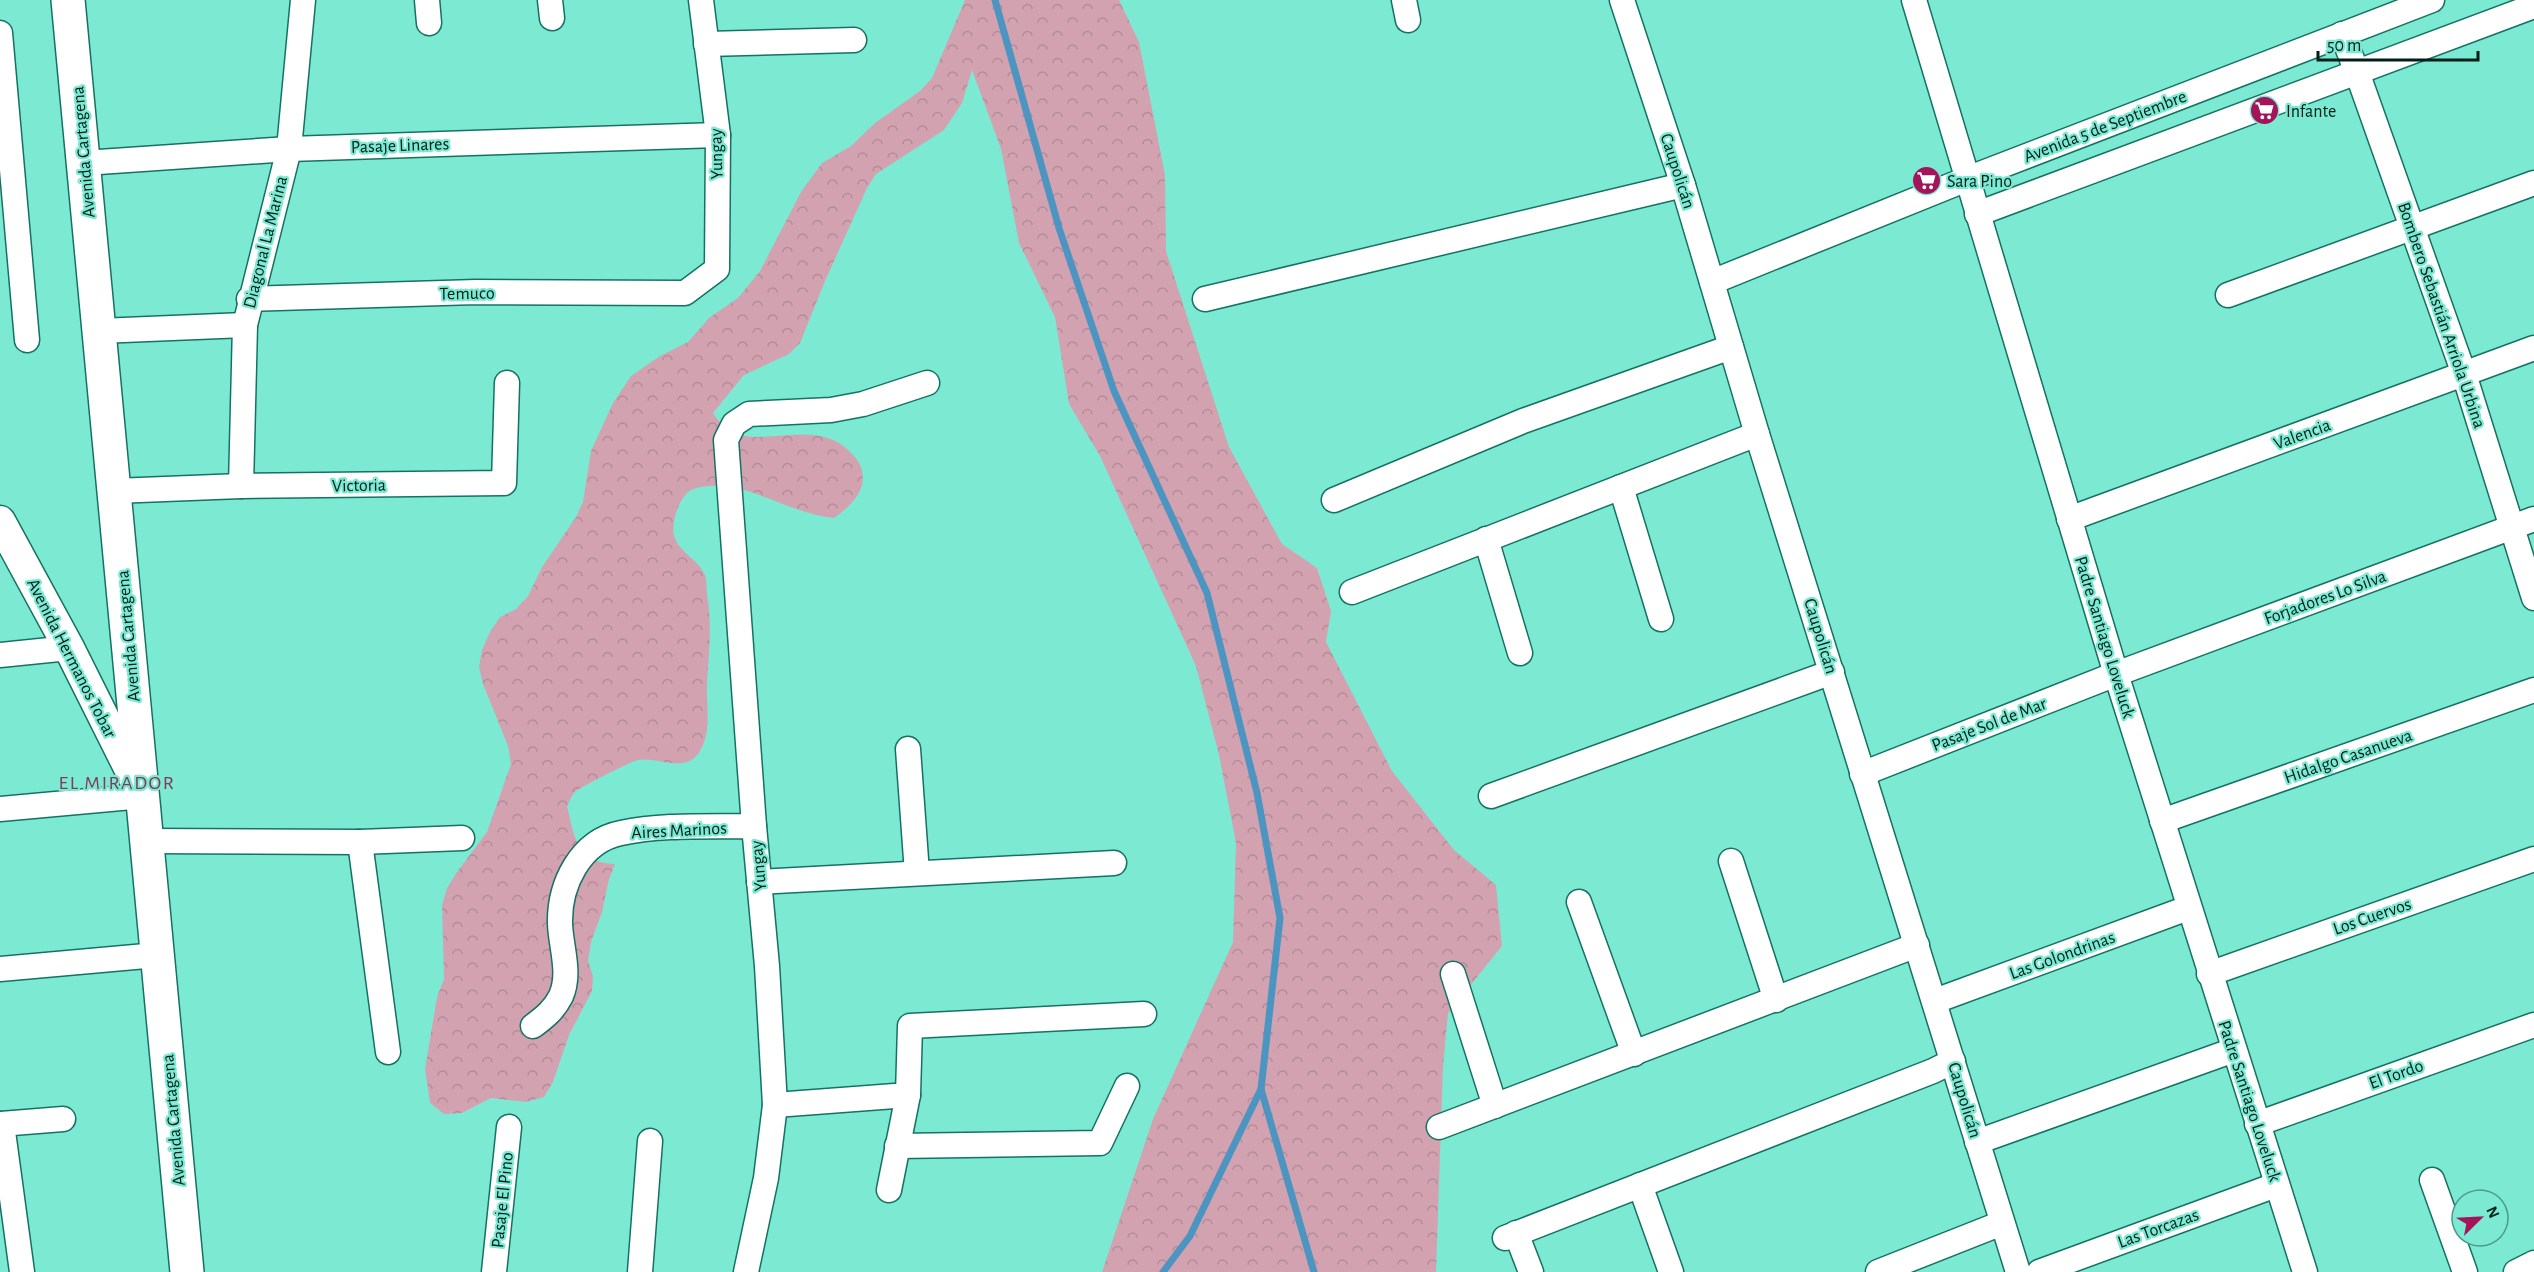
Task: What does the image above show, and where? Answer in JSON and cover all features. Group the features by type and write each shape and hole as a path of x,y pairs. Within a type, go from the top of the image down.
{"main road":[{"name":"Avenida Cartagena","path":"68,0 187,1272"}],"street":[{"name":"Diagonal La Marina","path":"241,486 245,325 249,299 289,149 303,0"},
{"name":"Yungay","path":"685,293 717,269 718,135 701,0"},
{"name":"Caupolicán","path":"1622,0 1683,185 1757,434 2018,1272"},
{"name":"Padre Santiago Loveluck","path":"1914,0 2116,674 2188,908 2305,1272"},
{"name":"Avenida 5 de Septiembre","path":"1712,282 1967,179 2432,0"},
{"name":"Avenida 5 de Septiembre","path":"1977,214 2534,6"},
{"path":"0,33 27,340"},
{"name":"Bombero Sebastián Arriola Urbina","path":"2342,34 2464,374 2523,523 2534,598"},
{"path":"706,44 854,40"},
{"name":"Pasaje Linares","path":"84,163 289,149 718,135"},
{"path":"2228,296 2534,183"},
{"path":"1204,300 1683,185"},
{"name":"Temuco","path":"249,299 476,292 685,293"},
{"path":"99,331 245,325"},
{"path":"1334,500 1523,421 1731,347"},
{"name":"Valencia","path":"2069,519 2534,348"},
{"name":"Victoria","path":"114,491 241,486 504,483 507,383"},
{"name":"Yungay","path":"746,1272 766,1178 775,1105 768,966 754,826 725,448 729,431 741,418 758,411 806,412 842,408 895,395 927,383"},
{"path":"1352,592 1757,434"},
{"path":"1621,487 1661,620"},
{"name":"Avenida Hermanos Tobar","path":"0,521 69,648 143,796"},
{"name":"Forjadores Lo Silva","path":"2116,674 2523,523"},
{"path":"1486,539 1520,653"},
{"path":"0,655 69,648"},
{"path":"1491,796 1832,672"},
{"name":"Pasaje Sol de Mar","path":"1862,774 2116,674"},
{"name":"Hidalgo Casanueva","path":"2162,821 2534,690"},
{"path":"908,749 917,873"},
{"path":"0,809 143,796"},
{"name":"Aires Marinos","path":"533,1026 552,1012 562,994 566,961 560,923 564,892 576,861 596,844 619,833 670,828 754,826"},
{"path":"147,841 360,842 462,838"},
{"path":"360,842 388,1052"},
{"name":"Los Cuervos","path":"2209,974 2534,859"},
{"path":"1731,861 1776,1000"},
{"path":"759,882 1114,863"},
{"path":"1579,902 1634,1054"},
{"name":"Las Golondrinas","path":"1935,1001 2188,908"},
{"path":"1439,1127 1917,945"},
{"path":"0,969 157,955"},
{"path":"1453,974 1495,1106"},
{"path":"889,1190 908,1095 910,1026 1144,1014"},
{"name":"El Tordo","path":"2257,1124 2534,1025"},
{"path":"1977,1142 2234,1050"},
{"path":"1531,1272 1510,1235 1953,1061"},
{"path":"897,1146 1100,1143 1127,1086"},
{"path":"775,1105 908,1095"},
{"path":"22,1272 1,1124 63,1119"},
{"name":"Pasaje El Pino","path":"494,1272 509,1127"},
{"path":"640,1272 650,1141"},
{"path":"2432,1180 2465,1272"},
{"path":"1640,1185 1671,1272"},
{"name":"Las Torcazas","path":"2039,1272 2276,1185"},
{"path":"1878,1272 2002,1222"},
{"path":"2516,1272 2534,1263"}],"green space":[{"path":"965,0 1119,0 1139,42 1165,175 1166,251 1229,447 1282,544 1317,568 1331,611 1326,642 1392,771 1454,850 1496,885 1502,946 1448,1013 1443,1066 1436,1272 1102,1272 1153,1119 1233,942 1236,843 1219,755 1196,666 1100,456 1069,404 1055,317 1019,243 1001,149 972,70 962,103 944,130 876,174 867,188 800,343 789,354 744,375 713,413 726,429 739,435 759,437 814,435 839,443 859,463 862,471 862,486 851,504 834,518 819,516 749,492 721,486 693,489 686,494 680,504 675,516 674,536 679,546 702,570 706,580 710,627 706,735 700,751 687,762 637,760 576,791 567,806 579,847 592,859 615,864 591,942 588,961 593,976 592,991 569,1035 553,1082 544,1097 526,1102 491,1098 462,1113 444,1114 430,1103 425,1069 437,997 444,979 442,905 447,888 487,832 511,764 508,746 483,684 479,667 482,650 490,632 500,617 516,609 528,596 542,567 576,517 583,502 591,451 613,403 631,376 660,356 688,342 709,318 738,298 760,271 801,192 822,163 851,146 875,123 920,91 932,78"}],"waterway":[{"path":"995,0 1059,228 1114,391 1207,593 1257,793 1280,918 1261,1089 1190,1236 1163,1272"},
{"path":"1261,1089 1314,1272"}],"place":[{"name":"Infante","path":"2265,111"},
{"name":"Sara Pino","path":"1926,181"}],"district":[{"name":"EL MIRADOR","path":"117,782"}]}
